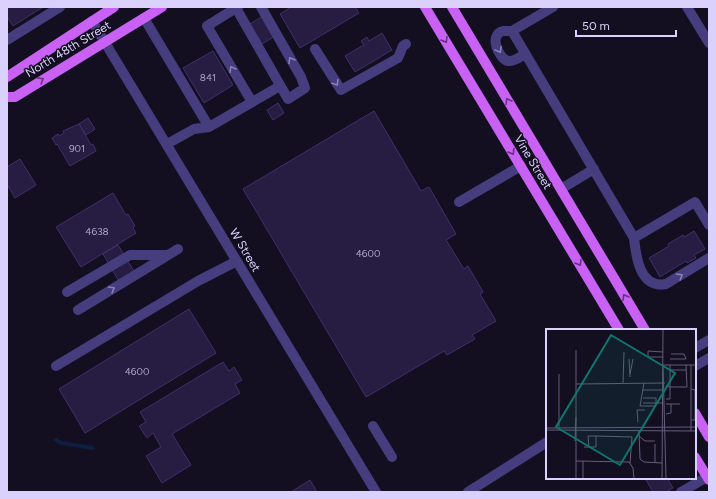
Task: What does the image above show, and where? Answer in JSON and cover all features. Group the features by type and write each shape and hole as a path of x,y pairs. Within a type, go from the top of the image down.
{"main road":[{"name":"North 48th Street","path":"7,97 15,97 162,7"},
{"name":"Vine Street","path":"425,7 618,329"},
{"name":"Vine Street","path":"454,8 644,329"},
{"name":"North 48th Street","path":"7,77 108,9"},
{"path":"696,415 709,437"},
{"path":"696,459 708,478"}],"street":[{"path":"7,40 60,7"},
{"path":"252,102 207,26 236,8 288,99 305,88 301,77 261,7"},
{"path":"525,54 514,60 506,60 503,58 496,45 495,38 497,34 503,31 512,31 553,7"},
{"path":"687,7 709,43"},
{"path":"144,18 209,127"},
{"name":"W Street","path":"92,21 376,492"},
{"path":"512,31 634,238 637,260 647,279 652,284 666,284 709,258"},
{"path":"315,50 340,90 398,58 403,46 406,44"},
{"path":"167,144 194,129 209,127 280,86"},
{"path":"459,202 521,166"},
{"path":"561,189 594,169"},
{"path":"634,238 695,202 709,226"},
{"path":"78,310 178,249"},
{"path":"67,292 130,255 168,255"},
{"path":"56,366 198,281 237,261"},
{"path":"696,347 709,340"},
{"path":"696,365 709,358"},
{"path":"373,426 392,457"},
{"path":"468,492 546,443"},
{"path":"681,492 708,478"}],"building":[{"path":"7,7 43,7 13,26 7,17"},
{"path":"291,7 355,7 359,13 300,48 280,14"},
{"path":"263,16 275,36 262,44 250,24"},
{"path":"382,33 392,50 355,72 345,56 364,45 361,41 367,37 369,41"},
{"path":"213,51 233,85 204,103 183,68"},
{"path":"278,103 284,113 273,120 267,110"},
{"path":"374,111 421,191 429,187 456,234 446,240 464,269 468,266 483,292 480,294 496,321 472,335 475,339 447,355 444,351 366,397 243,189"},
{"path":"88,118 95,129 86,135 79,124"},
{"path":"79,124 96,151 70,166 52,138 58,134 59,136 64,133 63,131"},
{"path":"20,159 36,185 15,198 7,184 7,167"},
{"path":"113,193 126,215 128,214 135,226 133,228 136,233 81,267 56,227"},
{"path":"694,231 705,249 694,255 696,258 687,263 686,261 660,277 649,258 669,246 668,244 683,235 684,237"},
{"path":"118,245 135,273 120,283 103,254"},
{"path":"189,309 216,353 85,433 59,389"},
{"path":"223,362 229,371 234,367 242,380 235,384 240,393 172,434 191,465 162,483 146,456 161,447 153,433 147,438 139,426 146,422 140,412"},
{"path":"646,479 668,479 673,488 666,492 653,492"},
{"path":"310,480 317,492 291,492"}],"waterway":[{"path":"56,440 61,443 93,448"}]}
